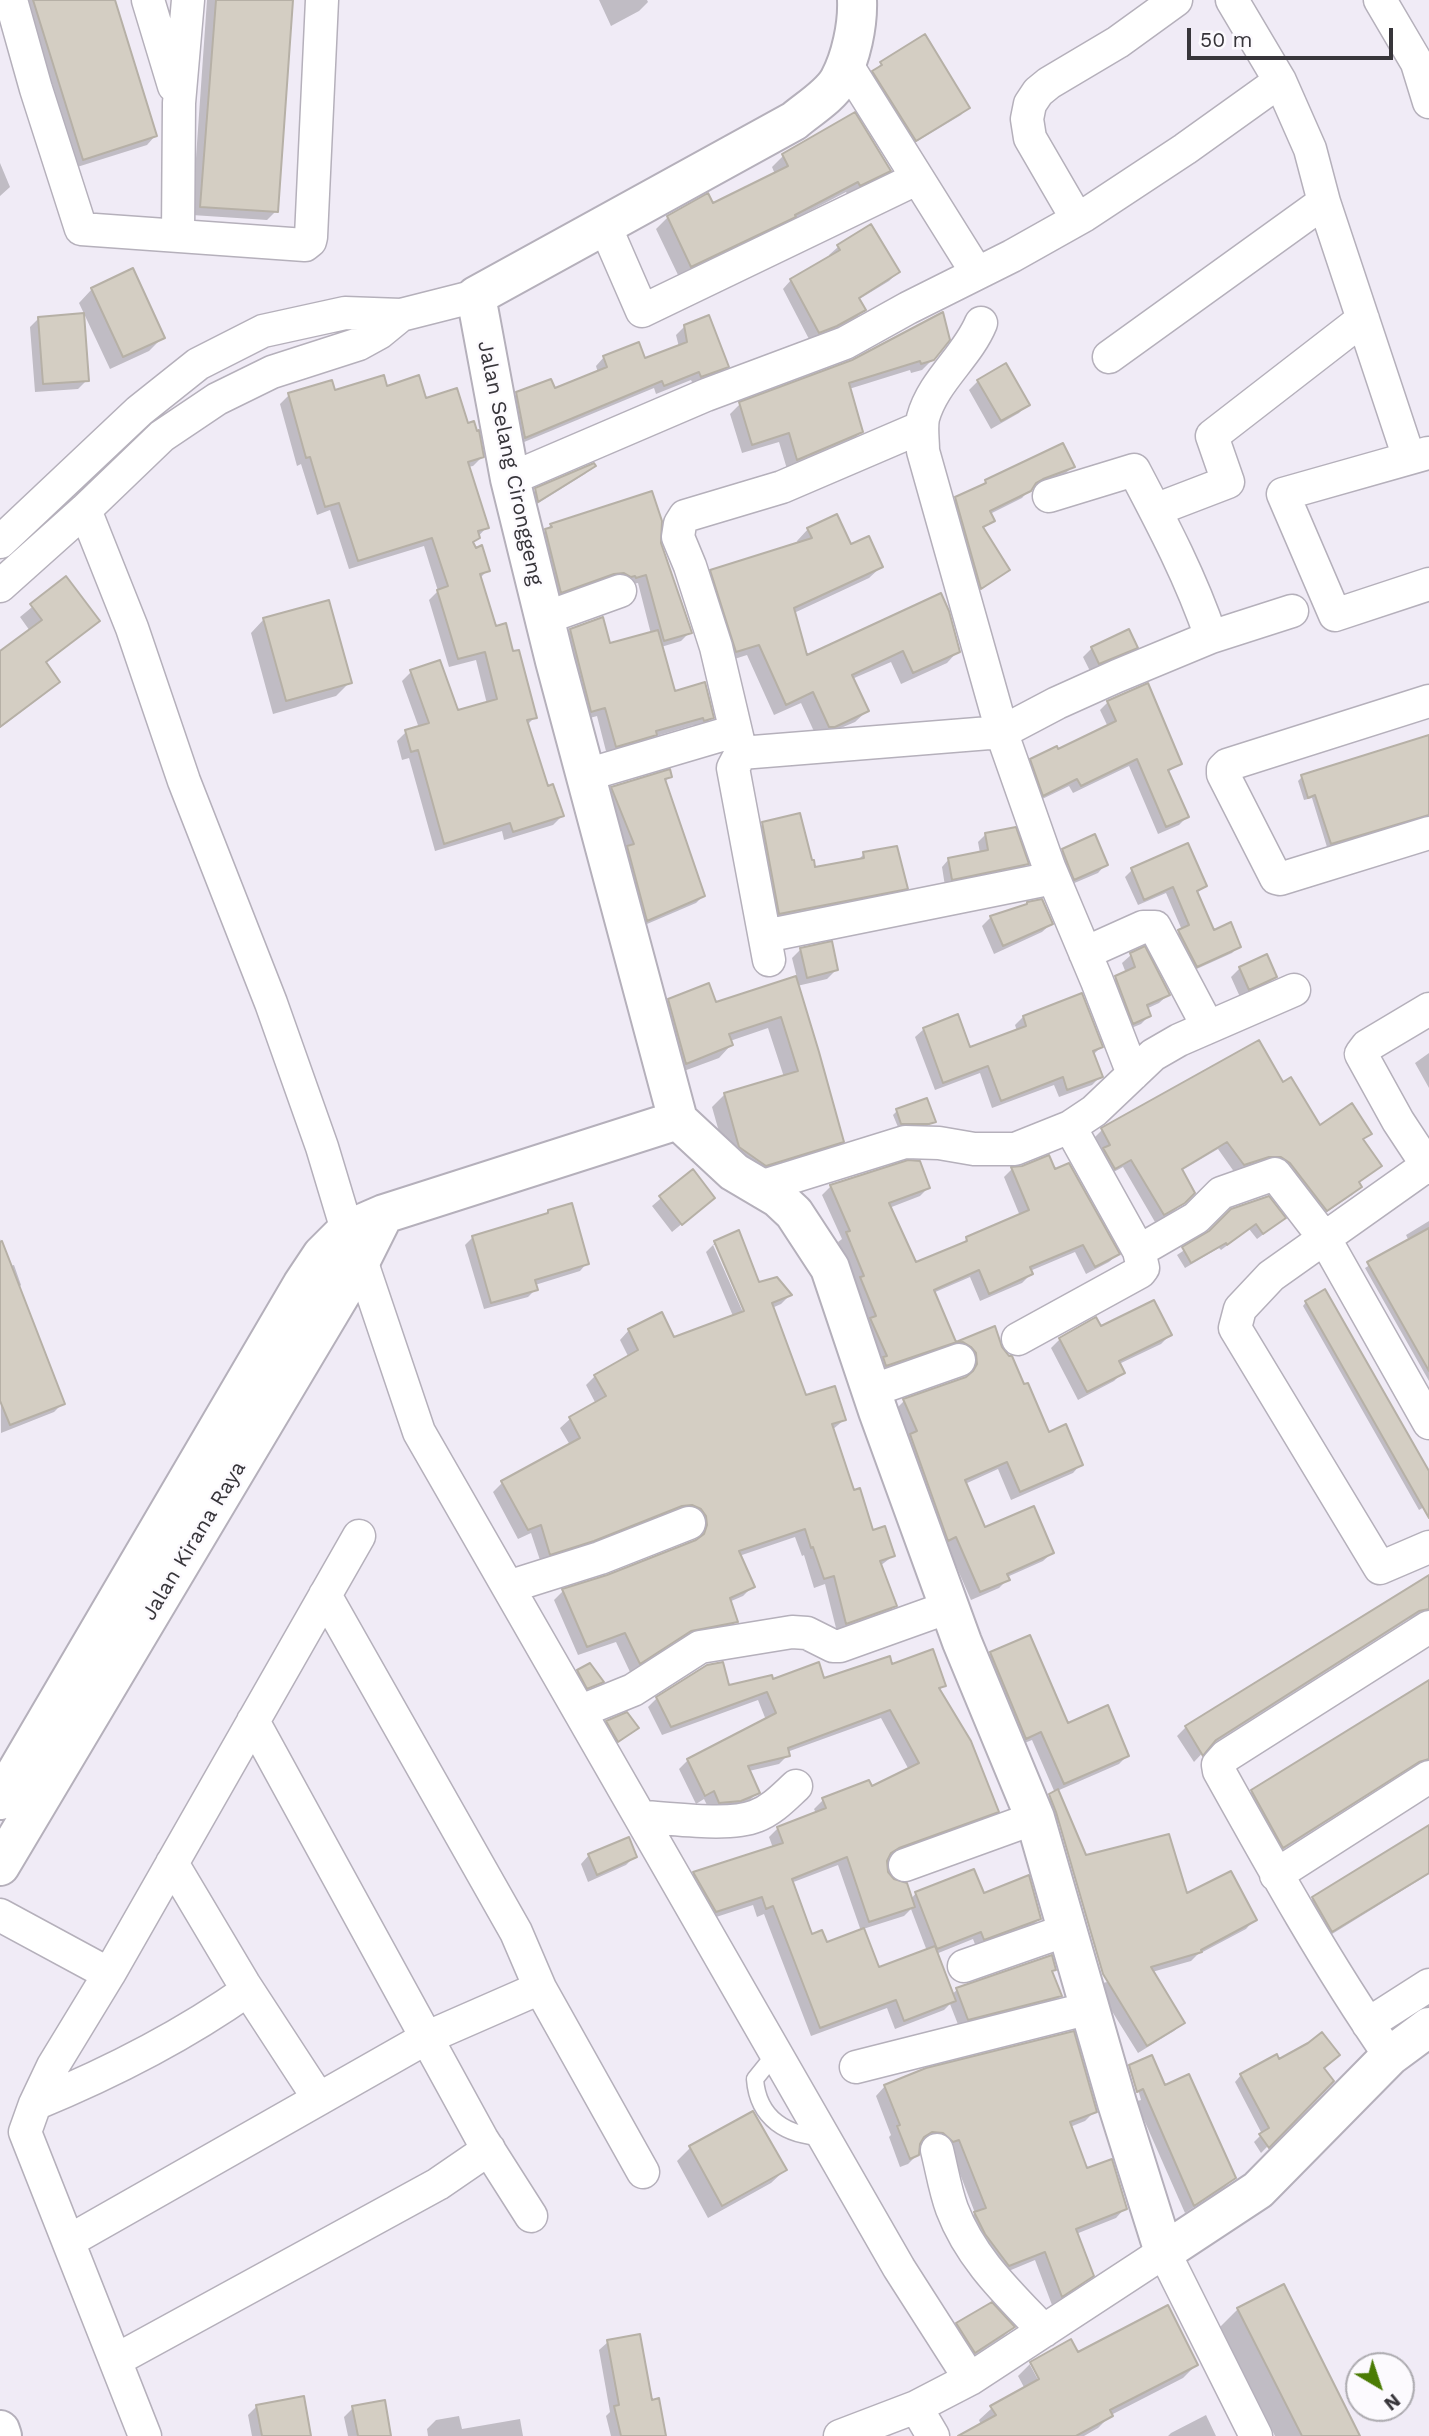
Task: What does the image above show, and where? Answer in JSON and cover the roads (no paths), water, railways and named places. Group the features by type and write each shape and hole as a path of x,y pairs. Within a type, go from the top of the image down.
{"street":[{"path":"11,0 36,89 81,229 305,245 310,241 322,0"},
{"path":"148,0 179,103"},
{"path":"178,235 179,103 188,0"},
{"path":"32,558 4,535 145,406 198,364 263,331 345,313 401,315 475,296 605,226 794,121 838,82 850,49 857,0"},
{"path":"1077,219 1030,138 1027,119 1030,104 1038,92 1049,83 1118,42 1176,0"},
{"path":"1232,0 1280,81 1310,149 1324,202 1363,319 1419,455 1283,494 1335,615 1429,584"},
{"path":"1380,0 1423,59 1429,102"},
{"path":"845,62 977,273"},
{"path":"510,479 706,395 845,343 1077,219 1185,149 1280,81"},
{"path":"605,226 642,311 916,178"},
{"path":"1109,357 1324,202"},
{"name":"Jalan Selang Cironggeng","path":"475,296 510,479 544,618 678,1120"},
{"path":"0,586 162,436 239,388 272,372 359,344 401,315"},
{"path":"1155,510 1228,482 1212,436 1363,319"},
{"path":"981,323 969,348 928,405 922,427 923,451 1002,732 1053,878 1133,1074"},
{"path":"145,406 162,436"},
{"path":"922,427 782,487 685,516 680,524 678,537 716,647 738,742 733,768 767,948 1053,878"},
{"path":"1049,496 1134,470 1197,597 1211,636"},
{"path":"85,510 132,628 184,781 271,1003 419,1432 899,2268 970,2379"},
{"path":"544,618 620,592"},
{"path":"586,775 738,742 1002,732 1081,692 1211,636 1292,611"},
{"path":"1429,701 1227,765 1223,769 1223,774 1276,878 1429,833"},
{"path":"1085,953 1143,926 1155,927 1208,1027"},
{"path":"760,1186 905,1142 939,1143 974,1149 1015,1149 1070,1127 1094,1111 1153,1055 1179,1040 1294,990"},
{"path":"1429,1009 1367,1046 1361,1054 1398,1121 1428,1166 1271,1276 1240,1309 1235,1328 1380,1568 1429,1547"},
{"path":"678,1120 734,1172 778,1198 794,1213 830,1268 949,1607 1035,1818 1117,2103 1164,2252 1256,2436"},
{"name":"Jalan Kirana Raya","path":"0,1867 354,1245 384,1214 678,1120"},
{"path":"1018,1339 1140,1272 1144,1263 1070,1127"},
{"path":"1139,1251 1195,1218 1221,1193 1275,1174 1325,1239 1429,1423"},
{"name":"Jalan Kirana Raya","path":"0,1800 302,1285 322,1255 354,1245"},
{"path":"871,1391 958,1360"},
{"path":"508,1587 600,1558 689,1523"},
{"path":"145,2436 27,2140 25,2127 53,2066 359,1535"},
{"path":"325,1595 516,1932 540,1988 643,2172"},
{"path":"581,1711 633,1690 700,1647 792,1632 807,1633 833,1646 840,1646 949,1607"},
{"path":"1390,2056 1276,1875 1218,1765 1226,1756 1429,1628"},
{"path":"253,1721 489,2149 531,2216"},
{"path":"1276,1875 1429,1777"},
{"path":"641,1817 738,1822 766,1811 796,1786"},
{"path":"905,1865 1035,1818"},
{"path":"172,1863 248,1990 319,2099"},
{"path":"0,1915 108,1973"},
{"path":"964,1966 1067,1930"},
{"path":"1368,2024 1429,1985"},
{"path":"69,2241 428,2037 540,1988"},
{"path":"35,2104 78,2087 215,2012 248,1990"},
{"path":"856,2067 1090,2008"},
{"path":"841,2436 916,2407 970,2379 1258,2190 1390,2056 1429,2027"},
{"path":"116,2360 438,2183 489,2149"},
{"path":"937,2150 951,2207 964,2236 993,2278 1044,2331"},
{"path":"916,2407 933,2436"},
{"path":"0,2430 2,2436"}]}
